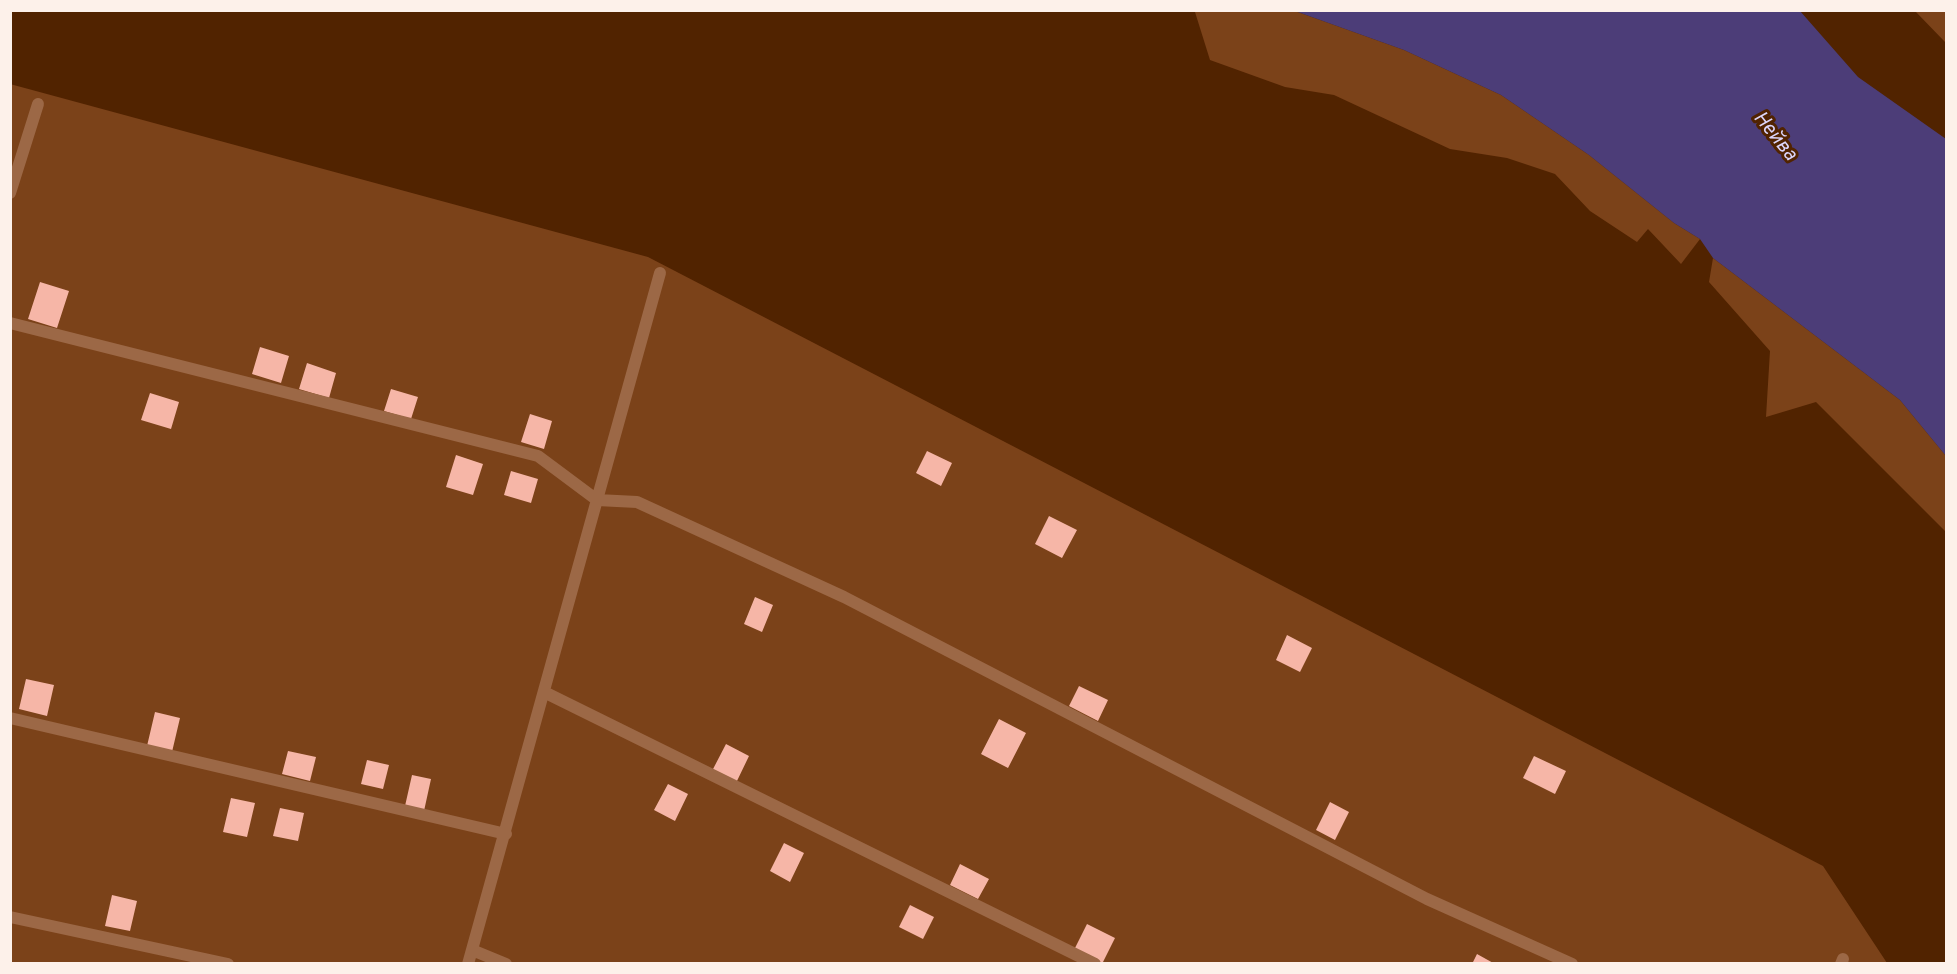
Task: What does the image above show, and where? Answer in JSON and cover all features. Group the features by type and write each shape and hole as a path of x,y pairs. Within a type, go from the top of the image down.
{"lane":[{"path":"12,184 38,104"},
{"path":"468,963 506,834 660,273"},
{"path":"10,323 538,456 597,500 637,502 844,597 1427,899 1572,963"},
{"path":"544,693 1095,963"},
{"path":"10,717 506,834"},
{"path":"10,917 228,963"},
{"path":"472,950 506,963"}],"shaded area":[{"path":"1191,11 1295,11 1404,50 1501,95 1589,155 1674,223 1700,239 1681,264 1648,229 1637,242 1590,211 1555,174 1507,158 1450,149 1334,95 1285,87 1210,60 1195,12"},
{"path":"1915,11 1946,11 1946,43"},
{"path":"10,84 648,257 1823,866 1887,963 11,963"},
{"path":"1713,258 1900,400 1946,456 1946,532 1816,402 1766,417 1770,351 1709,282"}],"water":[{"name":"Нейва","path":"1295,11 1800,11 1858,77 1946,139 1946,456 1900,400 1713,258 1700,239 1674,223 1589,155 1501,95 1404,50"}],"building":[{"path":"40,282 69,291 57,328 28,319"},
{"path":"260,347 289,356 281,383 252,374"},
{"path":"307,363 336,373 329,398 299,389"},
{"path":"391,389 418,397 411,419 384,411"},
{"path":"150,393 179,402 171,429 141,420"},
{"path":"530,414 552,421 544,449 521,442"},
{"path":"927,451 952,463 941,486 916,473"},
{"path":"456,455 483,464 473,495 446,487"},
{"path":"511,471 538,479 531,503 504,495"},
{"path":"1049,516 1077,530 1062,558 1035,544"},
{"path":"755,597 773,605 762,632 744,624"},
{"path":"1287,635 1312,648 1300,672 1276,660"},
{"path":"26,679 54,685 47,716 19,709"},
{"path":"1079,686 1108,700 1098,721 1069,706"},
{"path":"155,712 180,718 172,752 147,746"},
{"path":"999,719 1026,733 1008,768 981,754"},
{"path":"726,744 749,756 736,783 712,771"},
{"path":"288,751 316,757 310,781 282,774"},
{"path":"1534,756 1566,771 1555,794 1523,778"},
{"path":"367,760 389,765 383,789 361,784"},
{"path":"412,775 431,779 424,811 405,806"},
{"path":"668,784 688,794 675,821 654,810"},
{"path":"231,798 255,803 247,837 223,832"},
{"path":"1330,802 1349,812 1335,840 1316,830"},
{"path":"280,808 304,813 298,841 273,836"},
{"path":"784,843 804,853 790,882 770,871"},
{"path":"960,864 989,879 978,899 950,885"},
{"path":"112,895 137,901 130,931 105,926"},
{"path":"910,905 934,917 923,939 899,927"},
{"path":"1087,924 1115,938 1102,964 1074,950"},
{"path":"1477,954 1495,964 1472,964"}]}
